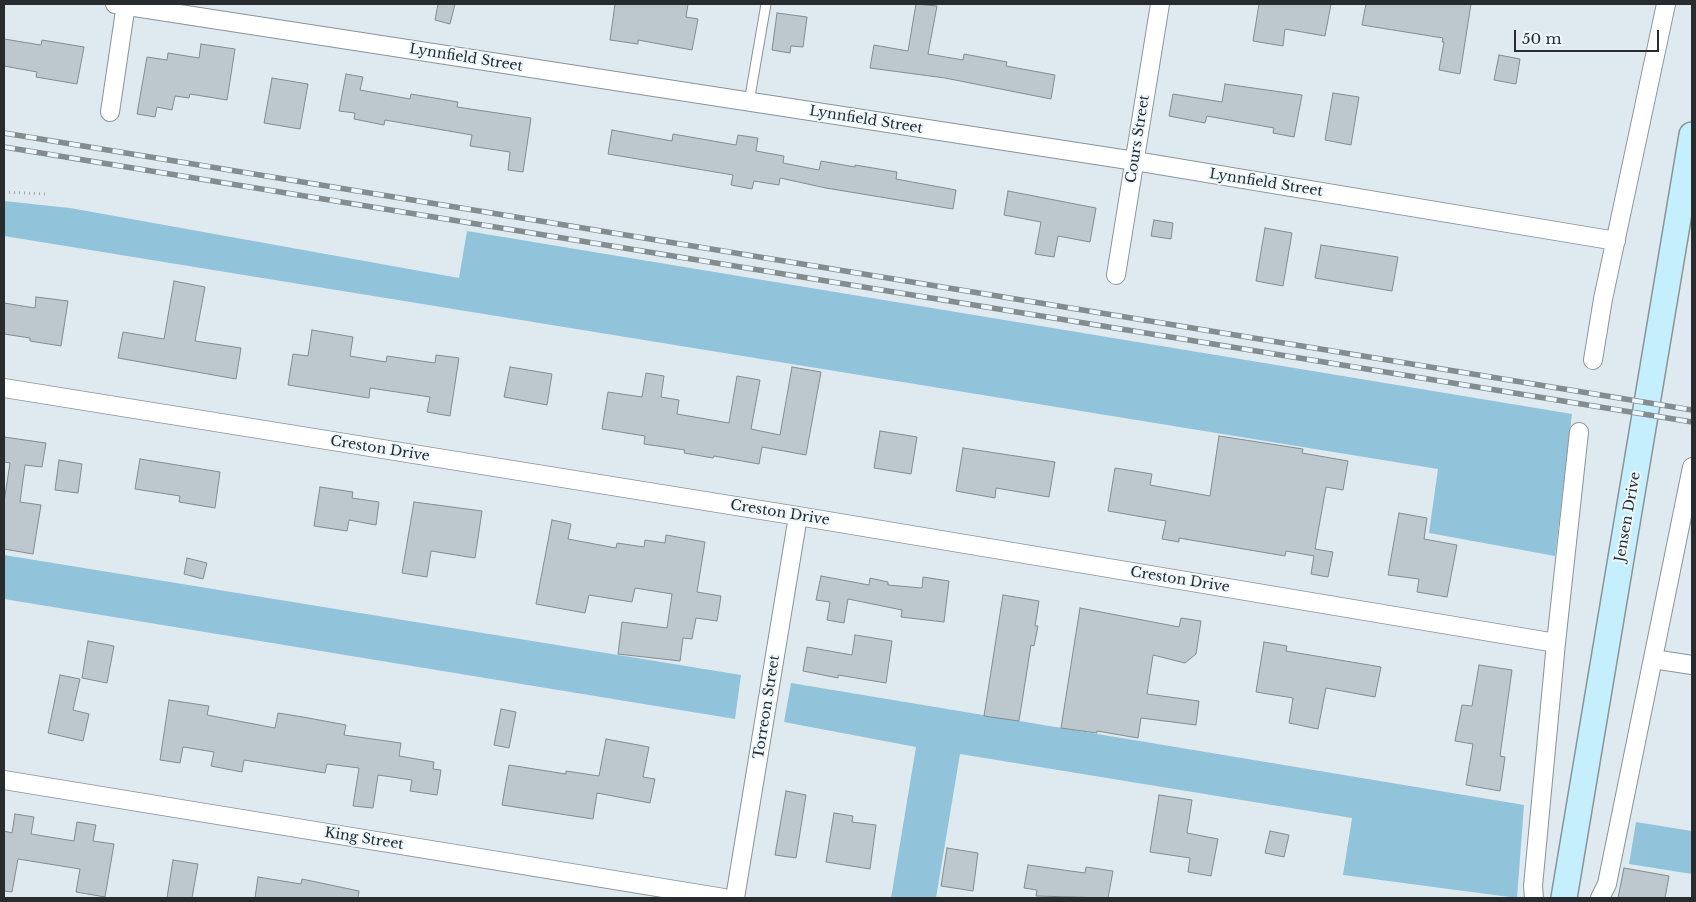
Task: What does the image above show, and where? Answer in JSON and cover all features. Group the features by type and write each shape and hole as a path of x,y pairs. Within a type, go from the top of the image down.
{"main road":[{"name":"Jensen Drive","path":"1564,898 1692,135"}],"street":[{"name":"Lynnfield Street","path":"122,4 1135,161 1616,241"},
{"path":"110,112 122,4"},
{"name":"Cours Street","path":"1116,275 1160,4"},
{"path":"1593,360 1666,4"},
{"name":"Creston Drive","path":"4,388 798,516 1556,643"},
{"path":"1534,898 1533,886 1556,643 1579,432"},
{"path":"1600,898 1607,884 1692,467"},
{"name":"Torreon Street","path":"735,898 798,516"},
{"path":"1653,659 1692,665"},
{"name":"King Street","path":"4,780 724,898"}],"lane":[{"path":"749,102 766,4"}],"path":[{"path":"4,192 46,194"}],"shaded area":[{"path":"4,201 70,208 459,278 467,231 1572,414 1555,556 1429,533 1438,469 4,236"},
{"path":"4,555 741,675 735,719 4,599"},
{"path":"791,683 1524,805 1517,898 1343,875 1352,818 960,754 936,898 891,898 916,747 784,722"},
{"path":"1636,822 1692,831 1692,874 1629,864"}],"building":[{"path":"438,4 455,4 450,24 435,20"},
{"path":"615,4 688,4 686,17 698,19 692,50 638,40 638,44 610,40"},
{"path":"916,4 937,6 928,54 963,60 964,54 1007,62 1006,66 1055,75 1051,99 945,78 870,68 874,45 908,51"},
{"path":"1259,4 1331,4 1325,36 1285,29 1283,46 1253,41"},
{"path":"1366,4 1471,4 1460,74 1439,70 1443,38 1362,25"},
{"path":"777,13 807,17 803,47 791,46 790,53 772,50"},
{"path":"4,39 41,45 42,40 84,47 77,84 36,77 37,72 4,66"},
{"path":"201,44 235,49 227,100 190,94 189,98 175,96 172,110 157,107 155,117 137,114 147,57 167,60 168,53 199,58"},
{"path":"1499,55 1520,59 1516,84 1494,80"},
{"path":"346,74 363,77 360,90 410,99 411,94 458,102 457,107 531,118 523,172 508,170 510,152 470,146 472,135 385,120 384,125 354,119 355,113 339,111"},
{"path":"272,78 308,84 300,129 264,123"},
{"path":"1225,84 1302,95 1294,137 1273,133 1274,128 1207,116 1205,123 1169,116 1173,94 1222,102"},
{"path":"1333,93 1359,97 1351,145 1325,140"},
{"path":"612,130 672,141 673,134 736,145 738,135 758,138 756,151 784,156 783,163 819,170 821,161 855,167 855,165 897,172 896,179 956,190 953,209 826,188 780,178 779,185 754,181 752,189 731,185 733,175 608,154"},
{"path":"1008,191 1096,208 1090,242 1058,236 1054,257 1035,254 1041,222 1004,215"},
{"path":"1154,220 1173,223 1171,239 1151,236"},
{"path":"1265,228 1292,233 1283,286 1256,281"},
{"path":"1321,245 1398,257 1392,291 1315,278"},
{"path":"174,281 205,287 195,341 241,348 236,379 118,358 123,332 164,339"},
{"path":"36,297 68,301 61,346 4,334 4,303 35,308"},
{"path":"312,330 353,337 350,356 386,362 387,356 435,363 436,355 459,358 450,416 427,412 430,397 370,388 369,398 288,385 293,354 308,356"},
{"path":"510,367 552,374 547,405 504,397"},
{"path":"792,367 821,372 806,455 762,447 759,464 684,453 685,450 644,444 645,436 602,429 608,392 642,397 646,373 664,376 661,397 679,400 677,414 729,423 737,376 760,380 751,429 780,435"},
{"path":"880,431 917,437 911,474 874,468"},
{"path":"1219,436 1303,449 1302,453 1348,461 1343,490 1326,487 1315,549 1333,552 1328,577 1311,574 1314,556 1286,551 1285,556 1179,538 1179,542 1162,539 1166,521 1108,511 1115,468 1152,474 1150,485 1210,496"},
{"path":"4,437 46,443 42,467 25,465 20,502 41,505 33,554 4,549 4,502 10,463 4,462"},
{"path":"963,448 1055,462 1049,497 996,488 995,498 956,491"},
{"path":"140,459 220,472 215,508 179,502 180,496 135,489"},
{"path":"59,460 82,464 78,493 55,490"},
{"path":"320,487 353,492 352,498 379,502 376,525 349,520 347,531 314,526"},
{"path":"414,502 482,511 475,558 431,551 427,577 402,573"},
{"path":"1399,513 1427,518 1424,539 1457,545 1447,597 1417,592 1419,579 1388,575"},
{"path":"552,520 571,524 568,539 616,548 617,543 644,547 645,540 665,543 666,535 705,542 697,592 721,596 717,621 696,618 692,639 683,638 680,661 618,654 622,622 667,628 672,594 635,588 632,602 589,595 585,613 536,604"},
{"path":"187,558 207,563 203,579 184,574"},
{"path":"821,576 869,585 870,578 888,582 888,585 922,588 923,577 949,581 944,622 901,617 902,610 848,599 844,623 827,620 830,602 816,600"},
{"path":"1003,595 1039,601 1035,626 1038,626 1034,646 1031,645 1019,721 984,716"},
{"path":"1080,608 1179,627 1181,618 1201,621 1196,654 1185,663 1153,655 1147,694 1199,701 1196,725 1141,718 1138,738 1097,731 1097,733 1061,728"},
{"path":"855,635 892,641 886,683 838,675 838,678 803,671 807,647 852,655"},
{"path":"88,641 114,646 107,683 82,678"},
{"path":"1264,642 1287,646 1286,651 1381,667 1375,697 1326,688 1318,729 1289,723 1293,698 1256,692"},
{"path":"1479,665 1512,670 1500,756 1505,757 1500,791 1466,785 1473,744 1455,741 1462,705 1472,706"},
{"path":"60,675 80,679 73,710 89,714 83,741 48,733"},
{"path":"169,700 209,706 207,715 275,728 278,713 346,725 344,735 401,743 399,756 434,762 433,769 441,770 437,795 410,791 412,780 378,775 373,808 353,806 359,768 327,764 325,773 244,760 242,772 211,766 214,752 183,747 180,763 160,760"},
{"path":"501,709 516,712 509,748 494,745"},
{"path":"606,739 649,747 643,777 655,779 650,803 597,793 593,819 502,805 509,765 566,774 566,771 599,776"},
{"path":"786,791 806,795 796,858 775,855"},
{"path":"1159,795 1192,800 1187,833 1218,839 1211,876 1188,872 1190,858 1150,852"},
{"path":"834,813 853,816 852,822 876,825 870,869 826,862"},
{"path":"15,814 34,817 31,834 74,841 77,822 96,825 93,841 114,844 105,897 76,892 80,869 18,859 12,892 4,891 4,831 12,833"},
{"path":"1270,831 1289,835 1284,857 1265,853"},
{"path":"947,848 978,853 973,891 941,886"},
{"path":"173,860 198,864 192,898 167,898"},
{"path":"1028,865 1085,873 1086,867 1113,871 1108,898 1036,896 1037,890 1024,888"},
{"path":"1624,868 1669,876 1665,898 1618,898"},
{"path":"258,877 301,884 302,879 359,891 358,898 255,898"}],"railway":[{"path":"4,133 1692,410"},
{"path":"4,147 1692,422"}]}
